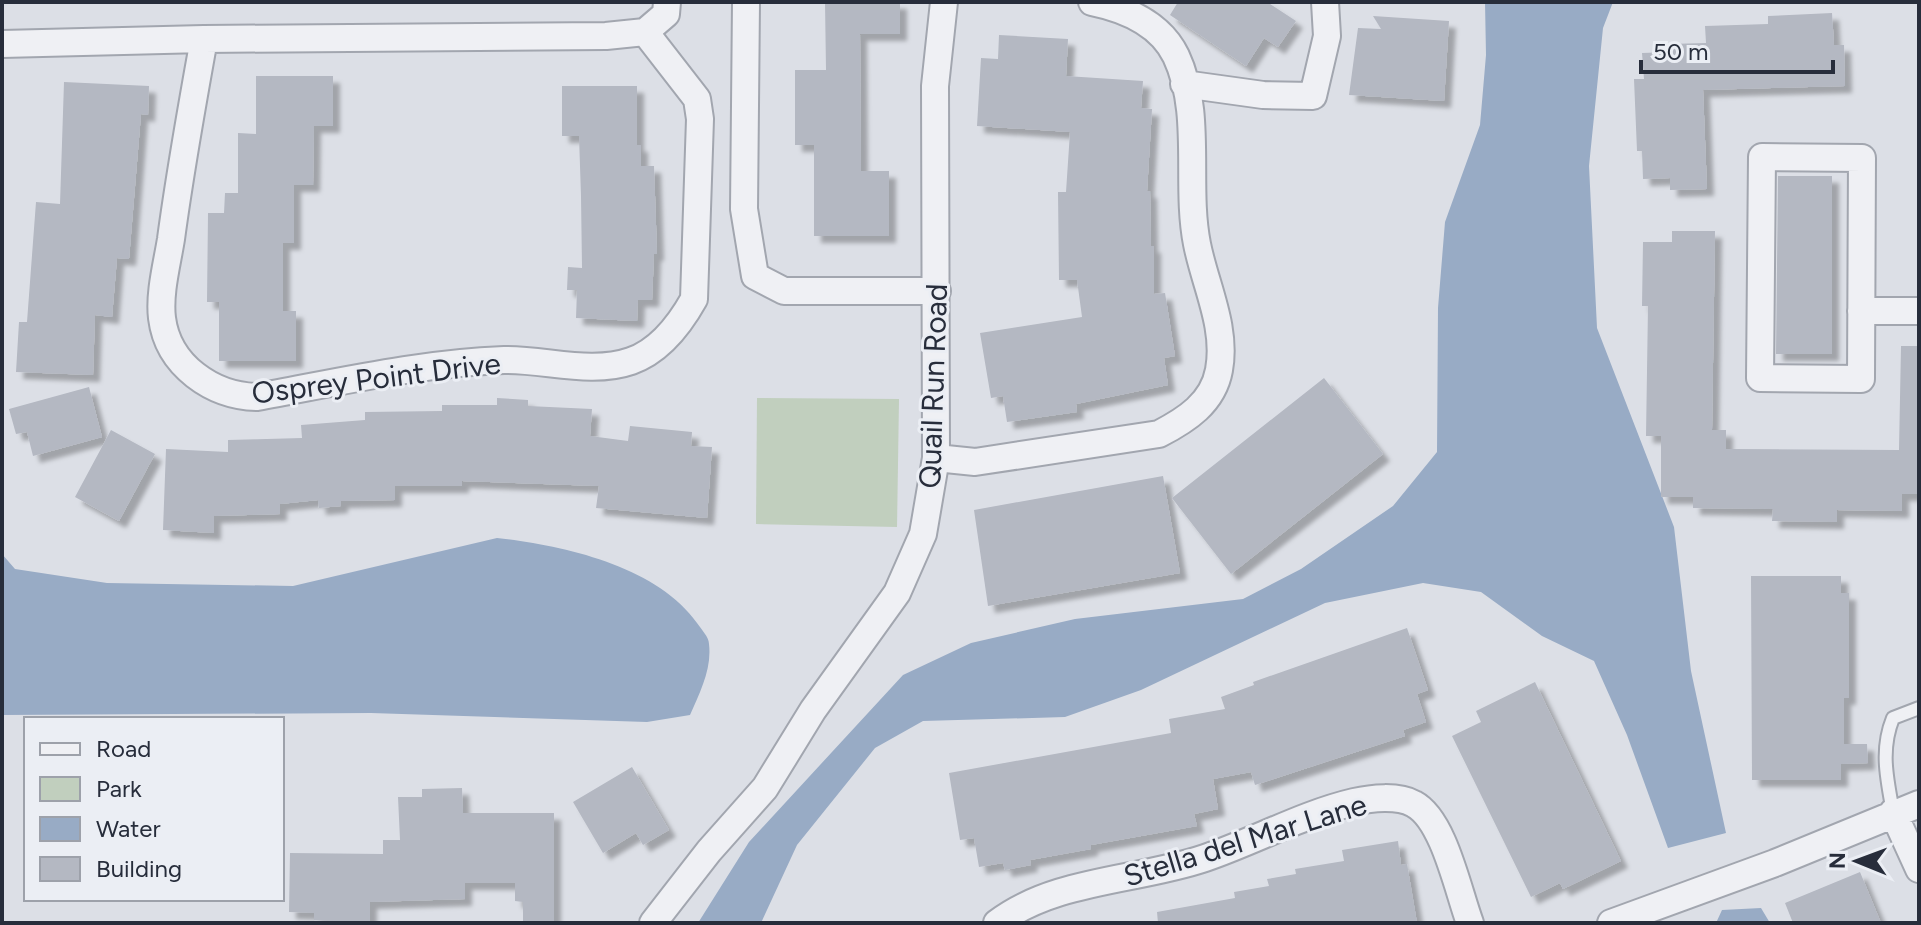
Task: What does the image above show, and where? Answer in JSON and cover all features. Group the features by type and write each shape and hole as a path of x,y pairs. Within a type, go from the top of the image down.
{"street":[{"path":"2,44 606,36 645,32 666,14 667,2"},
{"path":"746,2 744,209 755,276 784,291 937,291"},
{"name":"Quail Run Road","path":"653,923 709,851 765,788 813,710 897,593 923,534 936,458 935,86 944,2"},
{"path":"1184,84 1263,95 1313,96 1327,36 1325,2"},
{"path":"936,458 975,462 1159,434 1185,421 1205,402 1219,371 1220,342 1193,220 1184,84 1176,57 1159,30 1110,4"},
{"name":"Osprey Point Drive","path":"204,39 182,160 162,319 180,359 196,377 235,396 257,397 403,370 503,360 599,368 632,361 658,345 680,324 694,299 700,119 697,99 645,32"},
{"path":"1762,157 1862,158 1861,311 1861,379 1760,378 1762,157"},
{"path":"1861,311 1919,311"},
{"name":"Stella del Mar Lane","path":"997,923 1035,901 1202,859 1325,811 1383,798 1411,802 1425,811 1437,829 1470,923"},
{"path":"1611,923 1775,863 1893,812 1919,804"},
{"path":"1893,812 1919,869"}],"lane":[{"path":"1893,812 1884,767 1886,735 1893,718 1919,708"}],"green space":[{"path":"757,398 899,399 897,527 756,524"}],"water":[{"path":"1485,2 1613,2 1603,28 1589,166 1597,328 1674,527 1691,671 1726,833 1668,848 1627,735 1594,661 1542,636 1481,592 1423,583 1325,603 1141,690 1065,717 923,721 875,748 797,845 761,923 698,923 749,842 903,675 971,643 1075,619 1243,599 1301,569 1393,506 1437,452 1438,308 1445,222 1480,125 1486,55"},
{"path":"497,538 550,546 606,562 633,573 680,603 709,644 707,671 690,715 647,722 371,713 2,715 2,554 15,569 107,583 293,586"},
{"path":"1761,908 1770,923 1716,923 1722,910"}],"building":[{"path":"825,2 900,2 900,34 860,34 861,171 889,171 889,236 814,236 814,145 795,145 795,70 826,70"},
{"path":"1178,2 1267,2 1296,21 1278,47 1264,38 1246,66 1170,15"},
{"path":"1832,13 1834,45 1844,45 1845,86 1703,90 1707,189 1670,190 1670,178 1643,179 1642,151 1637,151 1634,79 1644,79 1642,53 1669,52 1669,44 1706,43 1705,26 1768,24 1768,16"},
{"path":"1373,16 1449,21 1444,101 1349,95 1358,28 1381,29"},
{"path":"999,35 1068,39 1066,76 1143,81 1141,108 1152,109 1147,191 1150,191 1151,246 1154,246 1154,294 1165,293 1175,356 1164,358 1168,385 1076,404 1077,412 1007,422 1003,396 991,398 980,333 1082,317 1077,280 1059,280 1058,192 1066,192 1070,132 977,126 981,58 998,59"},
{"path":"256,76 333,76 333,126 314,126 313,185 294,185 294,243 283,243 283,311 296,311 296,361 219,361 219,302 207,302 208,213 224,213 225,193 238,193 238,133 256,134"},
{"path":"64,82 149,86 148,115 141,114 129,259 117,258 112,317 95,315 93,375 16,372 19,322 27,322 36,202 60,204"},
{"path":"562,86 637,86 637,145 641,145 641,166 654,166 657,254 654,254 652,300 638,300 637,321 576,318 577,290 567,290 568,267 582,268 581,196 579,136 562,136"},
{"path":"1778,176 1832,176 1832,354 1776,354"},
{"path":"1672,231 1715,231 1712,430 1726,430 1726,449 1899,450 1901,346 1919,346 1919,494 1902,494 1902,511 1837,510 1837,522 1772,521 1773,509 1693,508 1693,497 1661,497 1661,436 1646,436 1648,306 1642,306 1643,242 1672,242"},
{"path":"1324,378 1383,454 1231,574 1172,498"},
{"path":"89,387 102,437 33,456 27,432 16,434 9,409"},
{"path":"497,398 528,400 528,406 592,409 590,436 628,441 630,426 692,432 691,446 712,447 707,518 596,508 599,486 462,481 462,486 395,486 395,500 341,501 341,506 319,508 318,500 280,504 280,514 214,516 214,533 163,530 166,449 228,452 228,440 302,438 301,425 365,420 365,412 442,411 442,405 497,405"},
{"path":"111,430 155,454 119,521 75,497"},
{"path":"1163,476 1180,573 988,606 974,510"},
{"path":"1751,576 1841,576 1841,593 1849,593 1849,698 1844,698 1844,744 1867,744 1868,763 1841,764 1841,780 1752,780"},
{"path":"1407,628 1428,690 1417,694 1426,722 1403,730 1405,736 1255,785 1251,772 1213,779 1218,809 1194,814 1197,826 1091,845 1091,849 1030,860 1031,865 1005,870 1003,863 979,867 974,838 960,840 949,773 1171,733 1169,719 1225,709 1221,697 1254,685 1253,682"},
{"path":"1535,682 1621,861 1563,889 1560,883 1531,897 1452,736 1481,722 1476,711"},
{"path":"632,767 669,830 643,845 636,833 603,853 573,802"},
{"path":"462,788 463,813 554,813 554,923 523,923 523,902 515,901 515,883 465,883 465,899 370,902 370,923 314,920 314,913 289,912 290,853 383,854 383,840 400,840 398,797 422,797 422,789"},
{"path":"1398,841 1401,865 1407,864 1417,923 1158,923 1157,912 1235,898 1234,892 1269,886 1267,879 1296,874 1295,869 1344,861 1342,850"},
{"path":"1860,872 1881,923 1793,923 1785,903"}]}
